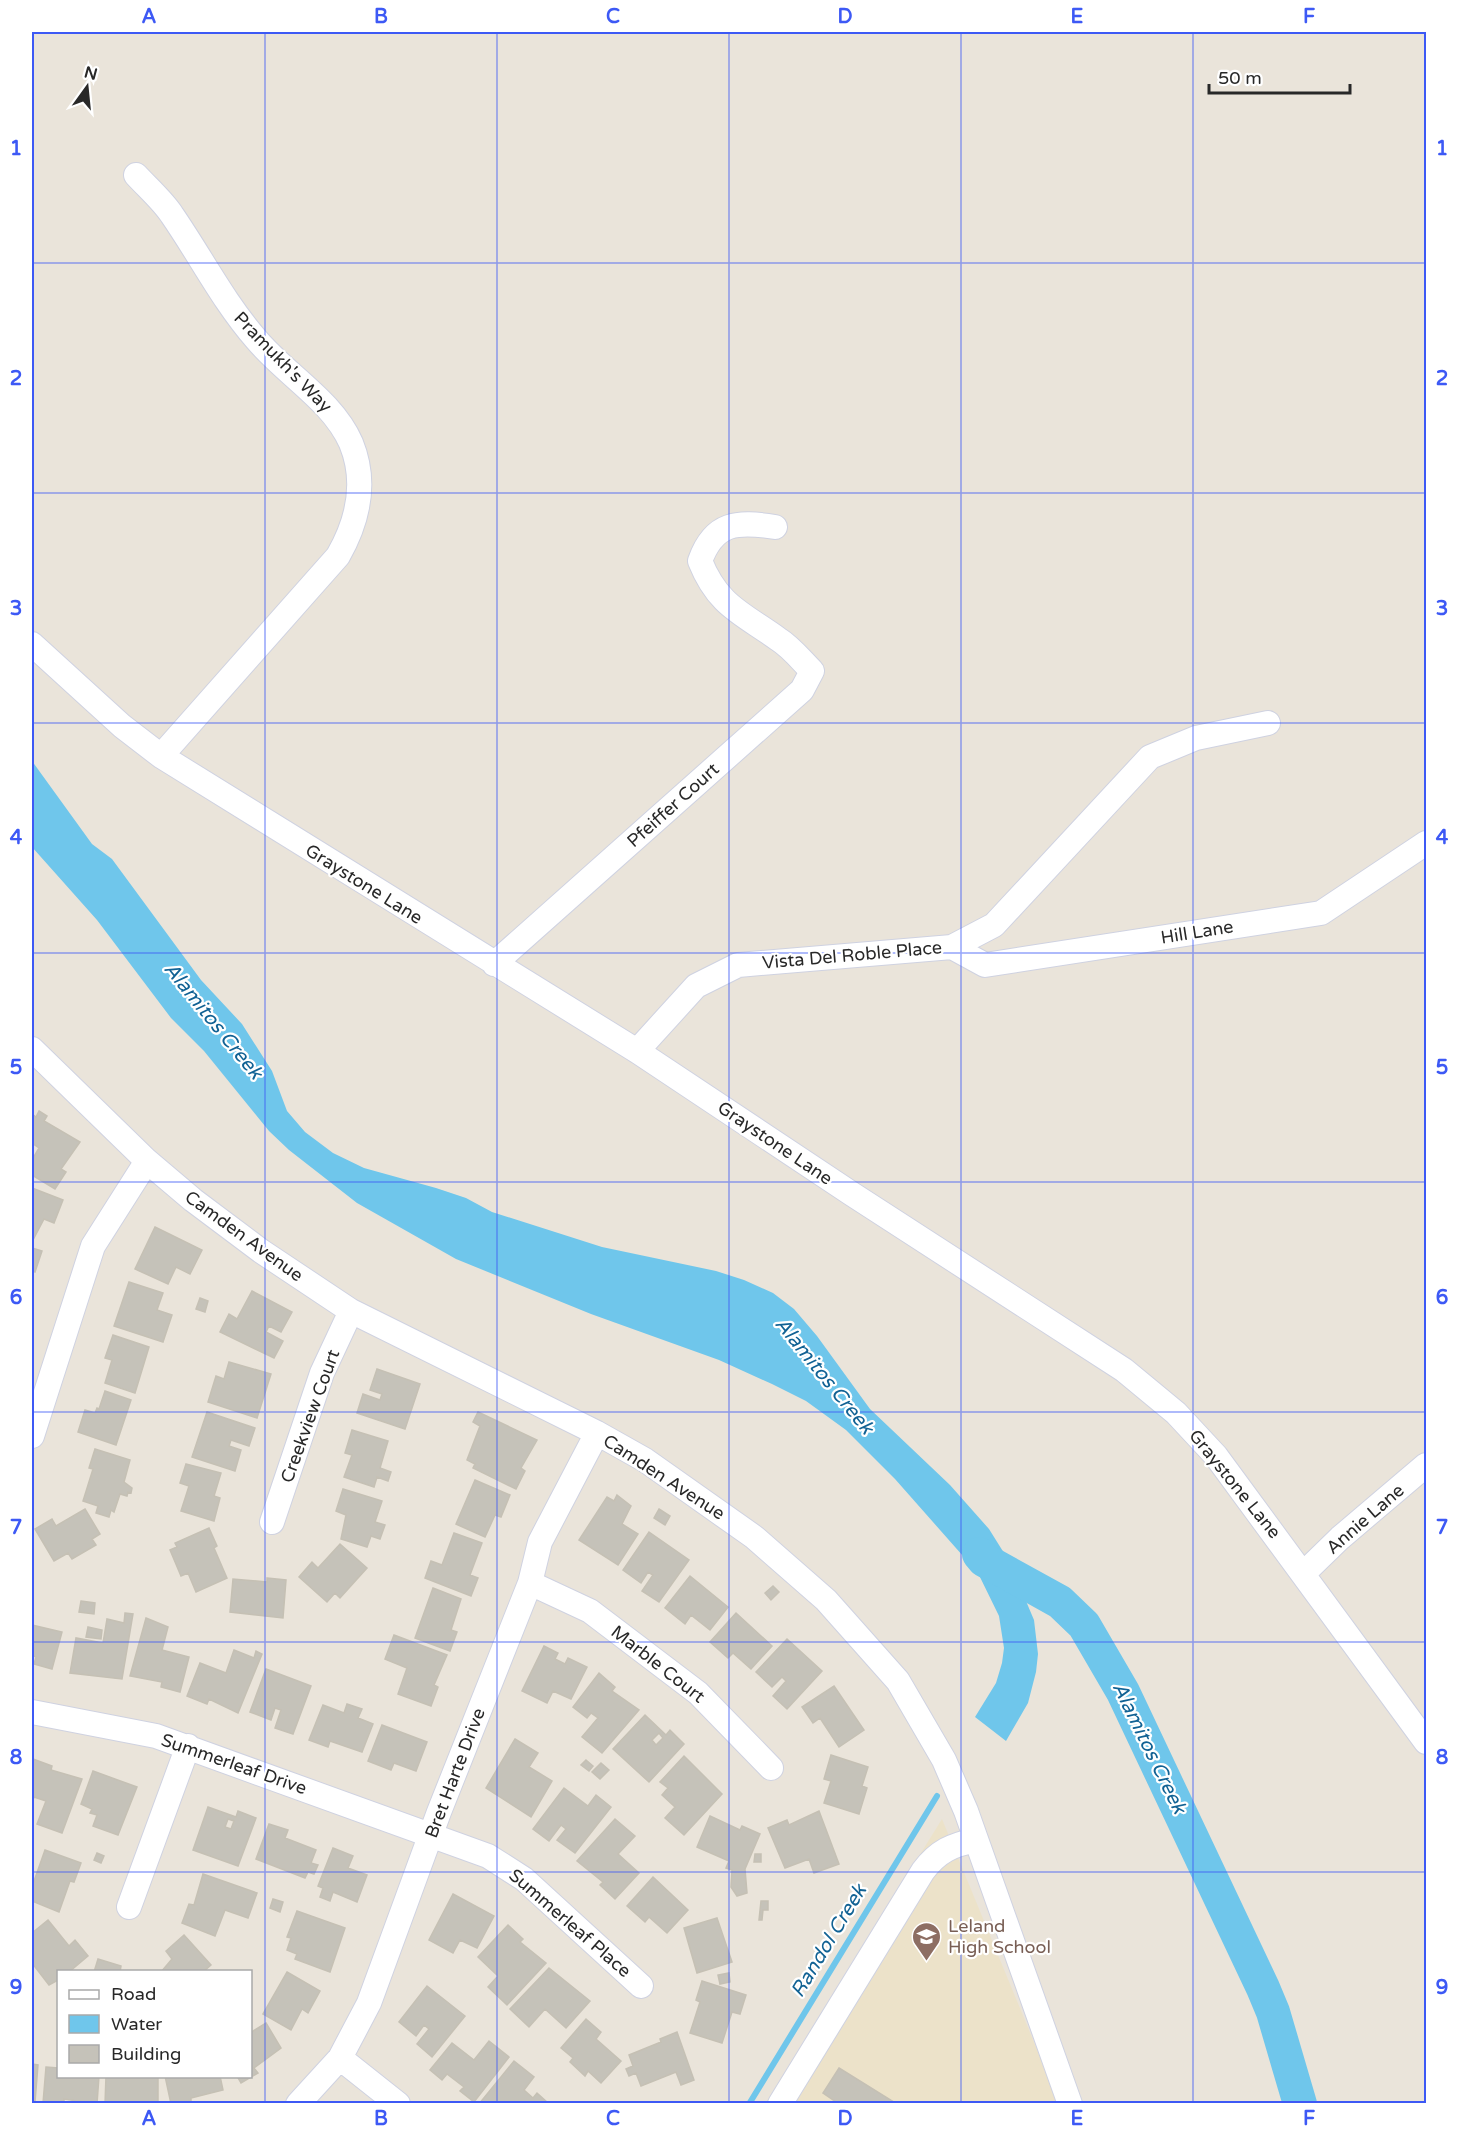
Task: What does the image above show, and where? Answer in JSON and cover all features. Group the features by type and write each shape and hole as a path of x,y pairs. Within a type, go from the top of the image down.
{"street":[{"name":"Pramukh's Way","path":"136,175 171,214 225,300 257,341 290,375 325,404 339,422 354,453 360,488 352,529 338,556 161,756"},
{"name":"Pfeiffer Court","path":"494,964 802,690 812,671 780,640 734,610 710,585 700,561 706,543 720,529 748,522 775,527"},
{"name":"Graystone Lane","path":"32,644 122,726 161,756 637,1051 852,1194 1124,1370 1176,1413 1216,1456 1426,1742"},
{"name":"Vista Del Roble Place","path":"637,1051 696,986 738,965 952,947 994,925 1150,757 1196,738 1268,723"},
{"name":"Hill Lane","path":"952,947 985,965 1321,913 1426,843"},
{"name":"Camden Avenue","path":"32,1048 147,1161 219,1219 351,1311 597,1433 696,1494 754,1537 826,1600 898,1681 944,1760 976,1840 1070,2103"},
{"path":"32,1436 93,1246 147,1161"},
{"name":"Creekview Court","path":"272,1522 322,1373 351,1311"},
{"name":"Bret Harte Drive","path":"298,2103 340,2058 369,2003 431,1834 530,1583 540,1542 597,1433"},
{"name":"Annie Lane","path":"1304,1573 1340,1538 1426,1465"},
{"name":"Marble Court","path":"530,1583 590,1611 698,1693 771,1768"},
{"name":"Summerleaf Drive","path":"32,1712 156,1736 431,1834"},
{"path":"129,1907 188,1746"},
{"name":"Summerleaf Place","path":"431,1834 488,1856 524,1879 641,1986"},
{"path":"780,2103 923,1871 934,1857 946,1848 976,1840"},
{"path":"340,2058 398,2103"}],"shaded area":[{"name":"Leland High School","path":"942,1819 1059,2103 766,2103"}],"water":[{"path":"32,761 92,844 112,859 201,980 242,1024 272,1071 287,1111 305,1132 333,1153 364,1168 436,1188 466,1198 492,1212 602,1247 716,1271 744,1280 773,1293 794,1309 817,1336 870,1409 950,1485 989,1529 1009,1561 1034,1620 1038,1654 1028,1703 1006,1741 975,1717 996,1683 1002,1663 1004,1648 999,1616 978,1573 895,1479 846,1430 806,1401 719,1360 591,1314 456,1259 357,1203 289,1150 269,1131 204,1051 171,1018 97,920 32,847"}],"building":[{"path":"39,1111 47,1116 44,1121 80,1142 61,1169 66,1172 55,1189 32,1175 32,1160 39,1148 32,1143 32,1114 36,1117"},
{"path":"32,1188 63,1200 54,1223 44,1219 33,1240"},
{"path":"155,1227 202,1250 190,1274 176,1267 168,1284 135,1269"},
{"path":"32,1248 42,1251 35,1272 32,1271"},
{"path":"129,1282 163,1293 157,1310 172,1315 163,1342 114,1326"},
{"path":"252,1291 292,1312 281,1332 269,1326 266,1332 283,1341 274,1358 220,1332 229,1314 237,1319"},
{"path":"200,1298 208,1301 205,1312 196,1309"},
{"path":"113,1335 149,1347 135,1393 105,1383 112,1360 105,1358"},
{"path":"229,1362 271,1374 257,1418 208,1402 216,1376 224,1379"},
{"path":"377,1369 420,1384 405,1429 357,1413 363,1394 380,1400 382,1394 370,1390"},
{"path":"105,1391 131,1400 116,1445 78,1432 85,1410 95,1413 97,1408 99,1409"},
{"path":"207,1412 255,1428 249,1446 231,1440 229,1446 241,1450 235,1471 192,1457"},
{"path":"478,1412 537,1440 521,1468 525,1471 516,1489 473,1468 475,1464 467,1460 480,1426 473,1422"},
{"path":"352,1430 388,1441 380,1468 391,1472 388,1481 377,1477 374,1487 344,1477 352,1455 345,1453"},
{"path":"95,1449 130,1460 124,1482 132,1488 131,1493 128,1492 127,1496 120,1494 114,1512 111,1510 109,1517 96,1513 98,1506 83,1501 93,1469 89,1468"},
{"path":"186,1464 221,1473 214,1496 220,1498 214,1521 181,1511 189,1486 180,1483"},
{"path":"475,1480 510,1495 501,1517 495,1515 485,1537 456,1524"},
{"path":"343,1489 382,1501 375,1522 385,1525 380,1539 371,1536 367,1547 341,1539 346,1515 336,1511"},
{"path":"617,1495 631,1506 622,1524 638,1534 618,1565 579,1540 607,1497 614,1501"},
{"path":"85,1509 100,1534 92,1539 96,1545 72,1559 68,1553 54,1561 35,1529 52,1519 56,1526"},
{"path":"659,1509 670,1516 665,1525 654,1518"},
{"path":"209,1528 217,1546 214,1548 227,1578 196,1592 188,1573 181,1576 170,1550 177,1547 175,1543"},
{"path":"649,1532 689,1560 659,1602 642,1591 653,1575 648,1572 641,1583 623,1570"},
{"path":"454,1533 482,1543 470,1575 478,1578 471,1596 425,1578 431,1561 442,1565"},
{"path":"340,1544 367,1568 340,1598 335,1593 327,1602 299,1577 312,1562 318,1568"},
{"path":"690,1576 728,1607 710,1630 691,1615 685,1624 665,1608"},
{"path":"267,1578 286,1580 283,1618 230,1612 233,1579 267,1582"},
{"path":"773,1586 779,1592 771,1600 765,1593"},
{"path":"433,1588 461,1599 451,1630 457,1632 450,1651 415,1638"},
{"path":"81,1601 95,1603 94,1614 79,1612"},
{"path":"125,1613 133,1614 122,1679 70,1673 76,1638 103,1643 107,1619 124,1623"},
{"path":"736,1613 772,1646 751,1669 733,1653 728,1658 710,1642"},
{"path":"146,1618 168,1627 162,1650 189,1657 180,1692 161,1687 162,1682 130,1676"},
{"path":"32,1625 62,1632 52,1669 34,1664 36,1657 32,1655"},
{"path":"88,1627 102,1630 101,1639 86,1637"},
{"path":"394,1635 447,1655 434,1685 438,1687 431,1706 398,1694 407,1668 385,1659"},
{"path":"787,1639 822,1671 787,1709 773,1696 786,1681 782,1677 772,1687 756,1672"},
{"path":"544,1646 558,1653 555,1659 565,1664 568,1658 587,1667 571,1699 553,1691 547,1703 522,1691"},
{"path":"234,1650 254,1658 256,1651 262,1654 238,1713 209,1699 207,1704 187,1696 200,1663 226,1673"},
{"path":"266,1669 311,1686 293,1734 275,1728 281,1710 275,1708 271,1720 250,1712"},
{"path":"599,1673 615,1687 612,1691 639,1710 602,1753 582,1737 598,1718 591,1713 587,1718 573,1707"},
{"path":"834,1686 864,1730 839,1747 820,1718 813,1723 802,1707"},
{"path":"347,1704 362,1709 358,1718 373,1724 362,1752 330,1741 328,1747 309,1740 323,1705 344,1713"},
{"path":"645,1715 666,1735 670,1730 684,1744 649,1782 613,1749","holes":["659,1733 663,1738 656,1745 652,1740"]},
{"path":"382,1725 427,1742 416,1771 394,1763 391,1770 368,1761"},
{"path":"515,1739 538,1753 529,1767 552,1781 531,1817 486,1788"},
{"path":"831,1755 868,1767 862,1786 867,1788 859,1814 824,1803 831,1781 824,1779"},
{"path":"684,1756 722,1794 684,1835 665,1818 675,1807 662,1795 668,1788 660,1782"},
{"path":"33,1759 52,1766 51,1770 82,1779 62,1833 37,1824 46,1801 34,1797 32,1803"},
{"path":"586,1760 593,1766 589,1771 581,1765"},
{"path":"601,1763 609,1770 600,1779 592,1772"},
{"path":"93,1771 137,1787 118,1835 93,1826 97,1815 90,1813 92,1809 81,1804"},
{"path":"564,1788 588,1806 596,1795 611,1807 575,1853 557,1840 566,1829 561,1825 549,1841 533,1829"},
{"path":"208,1807 236,1817 238,1811 256,1818 238,1866 193,1850","holes":["228,1819 234,1821 231,1829 225,1827"]},
{"path":"819,1811 839,1864 814,1873 809,1859 785,1868 768,1828 787,1820 789,1825"},
{"path":"710,1816 740,1830 742,1826 760,1834 745,1869 747,1893 737,1896 731,1887 732,1870 726,1868 729,1861 697,1847"},
{"path":"615,1819 635,1836 618,1854 639,1873 615,1899 600,1885 603,1882 577,1861"},
{"path":"269,1824 288,1830 285,1838 316,1850 311,1863 318,1865 314,1874 308,1872 305,1878 256,1859"},
{"path":"333,1848 353,1856 348,1868 367,1875 357,1902 333,1892 330,1901 320,1897 323,1888 318,1886"},
{"path":"45,1850 81,1863 74,1882 70,1881 59,1912 32,1901 32,1887"},
{"path":"97,1853 104,1856 101,1863 94,1860"},
{"path":"755,1854 761,1854 761,1862 754,1862"},
{"path":"203,1874 257,1893 248,1918 225,1910 215,1936 182,1923 189,1904 194,1905"},
{"path":"653,1877 688,1910 667,1933 649,1917 645,1922 627,1906"},
{"path":"453,1894 494,1916 477,1948 460,1940 453,1953 429,1940"},
{"path":"273,1899 283,1902 280,1912 270,1908"},
{"path":"761,1901 768,1901 768,1910 763,1910 762,1920 759,1920"},
{"path":"297,1911 345,1928 330,1972 295,1959 297,1954 287,1950 291,1938 287,1937"},
{"path":"717,1918 732,1962 697,1973 684,1928"},
{"path":"48,1920 69,1946 75,1940 88,1956 71,1970 57,1970 57,1981 49,1985 32,1963 32,1933"},
{"path":"508,1925 523,1939 520,1942 546,1963 507,2005 488,1987 498,1976 478,1957"},
{"path":"184,1935 211,1965 205,1970 163,1970 172,1959 166,1951"},
{"path":"98,1959 121,1966 120,1970 95,1970"},
{"path":"549,1968 590,2001 566,2028 545,2009 529,2027 510,2009"},
{"path":"287,1972 320,1991 308,2013 302,2009 291,2030 263,2014"},
{"path":"729,1973 730,1982 720,1984 718,1975"},
{"path":"702,1981 746,1995 740,2014 732,2012 722,2043 690,2033 700,2002 696,2000"},
{"path":"427,1986 465,2016 432,2057 417,2044 429,2029 424,2025 416,2036 399,2022"},
{"path":"586,2019 601,2032 596,2039 621,2061 601,2083 588,2071 585,2076 570,2062 573,2058 561,2048"},
{"path":"266,2023 281,2048 254,2068 258,2073 252,2077 252,2032"},
{"path":"677,2032 694,2080 681,2085 676,2072 641,2086 636,2073 629,2076 626,2069 633,2066 629,2055 661,2042 660,2039"},
{"path":"489,2041 509,2057 474,2102 460,2091 464,2087 447,2074 442,2080 430,2070 452,2043 474,2060"},
{"path":"514,2061 534,2077 524,2090 533,2098 537,2093 547,2102 479,2104"},
{"path":"32,2064 38,2065 35,2102 32,2102"},
{"path":"46,2067 57,2068 57,2078 99,2078 97,2104 64,2099 64,2104 43,2103"},
{"path":"839,2068 897,2104 839,2104 823,2093"},
{"path":"106,2078 158,2078 158,2104 105,2104"},
{"path":"165,2078 220,2078 223,2090 191,2098 191,2101 171,2104"},
{"path":"238,2078 250,2078 241,2083"}],"waterway":[{"name":"Alamitos Creek","path":"979,1554 984,1560 1060,1602 1084,1625 1123,1692 1263,1988 1273,2012 1300,2104"},
{"name":"Randol Creek","path":"749,2104 937,1796"}],"place":[{"name":"Leland High School","path":"927,1962"}]}
